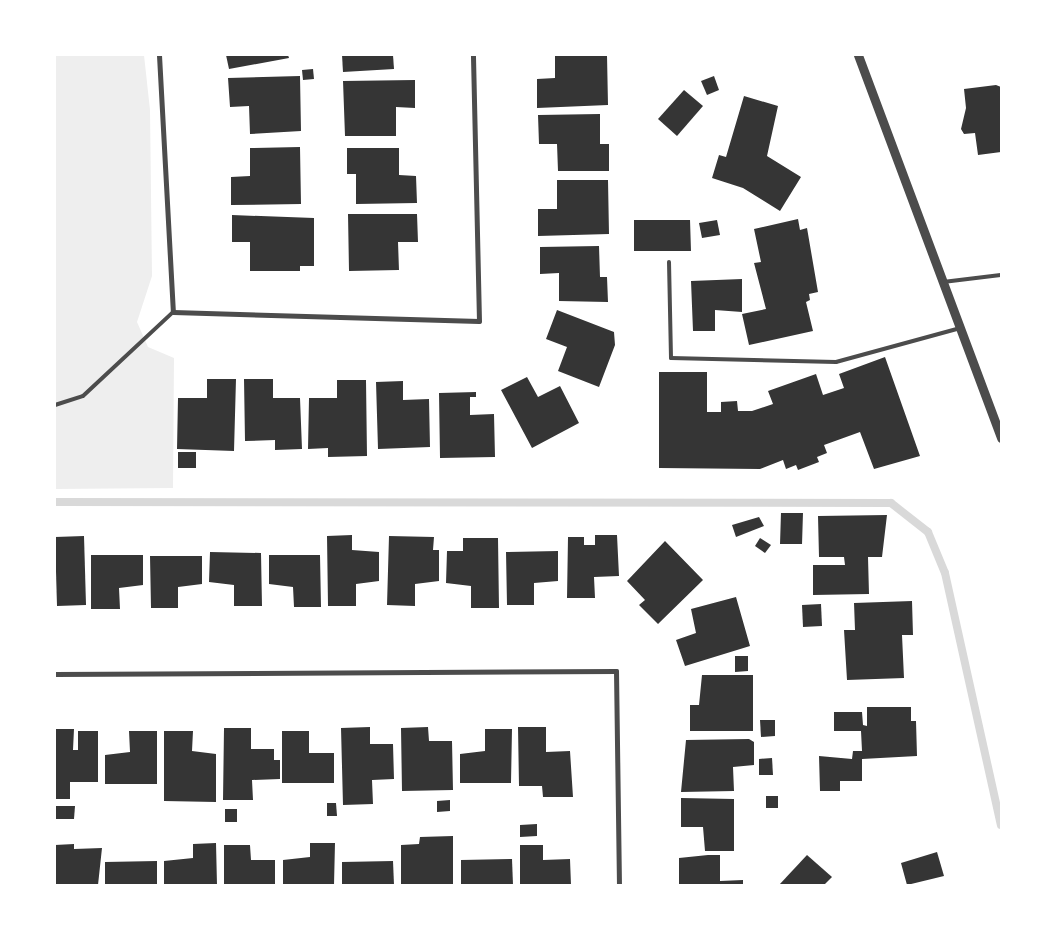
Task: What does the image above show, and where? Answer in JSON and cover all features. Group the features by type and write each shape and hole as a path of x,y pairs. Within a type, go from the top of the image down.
{"street":[{"path":"159,55 173,312 479,322 473,55"},
{"path":"858,55 1001,438"},
{"path":"55,674 616,671 618,885"}],"lane":[{"path":"669,262 671,358 836,362 960,328"},
{"path":"942,282 1001,275"},
{"path":"55,405 83,396 173,312"}],"shaded area":[{"path":"55,55 144,55 150,110 152,276 137,322 148,347 174,358 173,488 55,489"}],"building":[{"path":"226,55 288,55 289,58 229,69"},
{"path":"342,55 393,55 394,69 343,72"},
{"path":"555,55 607,55 608,105 537,108 537,79 555,78"},
{"path":"313,69 314,79 303,80 302,70"},
{"path":"300,76 301,131 250,134 249,106 230,107 228,78"},
{"path":"714,76 719,90 707,95 701,81"},
{"path":"415,80 415,108 396,107 396,136 345,136 343,81"},
{"path":"996,85 1001,87 1001,152 978,155 975,133 964,134 961,129 966,108 964,89"},
{"path":"684,90 703,106 677,136 658,119"},
{"path":"744,96 778,106 767,156 801,177 780,211 743,188 712,178 719,155 726,157"},
{"path":"600,114 600,144 609,144 609,171 558,171 557,144 539,144 538,115"},
{"path":"300,147 301,204 231,205 231,177 250,176 250,148"},
{"path":"347,148 399,148 399,175 416,176 417,203 356,204 356,174 347,174"},
{"path":"557,180 608,180 609,234 538,236 538,209 557,209"},
{"path":"348,214 417,214 418,242 398,242 399,270 349,271"},
{"path":"232,215 314,218 314,266 300,266 300,271 250,271 250,242 232,242"},
{"path":"798,219 800,230 807,228 818,292 809,294 810,300 806,302 813,331 749,345 742,314 766,309 754,263 761,262 754,229"},
{"path":"634,220 690,220 691,251 634,251"},
{"path":"717,220 720,235 702,238 699,223"},
{"path":"599,246 600,277 607,277 608,302 559,301 559,273 540,274 540,247"},
{"path":"742,279 742,312 715,310 715,331 693,331 691,281"},
{"path":"557,310 614,332 615,345 599,387 558,371 567,347 546,339"},
{"path":"885,357 920,456 874,469 860,432 824,445 827,453 817,457 819,462 798,470 796,465 786,469 783,460 760,469 659,468 659,372 707,372 707,412 721,412 721,402 737,401 738,411 752,411 773,404 768,391 816,374 823,395 844,388 839,374"},
{"path":"527,377 538,397 560,386 579,423 532,448 501,390"},
{"path":"207,379 236,379 234,451 177,449 178,398 207,398"},
{"path":"244,379 273,379 273,398 300,398 302,449 275,450 275,440 245,441"},
{"path":"337,380 366,380 367,456 328,457 328,448 308,449 309,398 337,398"},
{"path":"403,381 403,400 429,399 430,447 378,449 376,382"},
{"path":"476,392 476,397 470,397 470,415 494,414 495,457 440,458 439,393"},
{"path":"178,452 196,452 196,468 178,468"},
{"path":"781,513 803,513 802,544 780,544"},
{"path":"887,515 882,557 868,557 869,594 813,595 813,565 845,565 844,557 819,557 818,516"},
{"path":"759,517 764,526 736,537 732,525"},
{"path":"352,535 352,550 379,552 379,581 356,584 356,606 328,606 327,536"},
{"path":"595,535 617,535 619,576 594,577 595,598 567,598 568,537 584,537 584,545 595,545"},
{"path":"84,536 86,605 57,606 55,537"},
{"path":"389,536 434,537 433,550 439,550 439,581 415,584 415,606 387,605"},
{"path":"463,538 498,538 499,608 471,608 471,586 446,583 447,551 463,551"},
{"path":"760,538 771,545 765,553 755,546"},
{"path":"665,541 703,580 658,624 639,605 645,600 627,581"},
{"path":"558,551 558,581 534,583 534,605 507,605 506,552"},
{"path":"210,552 261,553 262,606 234,606 234,585 209,582"},
{"path":"91,555 143,555 143,585 119,588 120,609 91,609"},
{"path":"269,555 320,555 321,607 294,607 293,587 269,584"},
{"path":"150,556 202,556 202,584 178,587 178,608 151,608"},
{"path":"736,597 750,646 685,666 676,640 696,633 691,609"},
{"path":"912,601 913,635 902,635 904,678 847,680 844,630 855,630 854,603"},
{"path":"821,604 822,626 803,627 802,605"},
{"path":"735,656 748,656 748,671 735,672"},
{"path":"702,675 753,675 753,731 690,731 690,705 699,705"},
{"path":"867,707 911,707 911,721 916,721 917,756 862,759 862,781 840,781 840,791 820,791 819,756 852,759 853,751 862,751 861,731 834,731 834,712 862,712 863,725 867,726"},
{"path":"760,720 775,720 775,736 761,737"},
{"path":"370,727 370,744 393,744 394,779 372,780 373,804 343,805 341,728"},
{"path":"428,727 429,741 452,741 453,790 402,791 401,728"},
{"path":"518,727 546,727 546,752 570,751 573,797 543,797 542,786 519,786"},
{"path":"224,728 251,728 251,749 274,749 274,760 280,760 280,779 252,780 253,800 223,800"},
{"path":"55,729 74,729 73,750 78,750 78,731 98,731 98,782 70,782 70,799 55,799"},
{"path":"485,729 512,729 511,783 460,783 460,754 485,751"},
{"path":"129,731 157,731 157,784 105,784 105,755 130,752"},
{"path":"164,731 193,731 192,751 216,754 216,802 164,801"},
{"path":"282,731 309,731 309,753 334,753 334,783 282,783"},
{"path":"749,739 754,742 754,765 733,767 734,791 681,792 686,740"},
{"path":"772,758 773,775 759,775 759,759"},
{"path":"766,796 778,796 778,808 766,808"},
{"path":"681,798 734,799 734,851 705,851 703,827 681,827"},
{"path":"450,800 450,811 437,812 437,801"},
{"path":"327,803 336,803 337,816 327,816"},
{"path":"55,806 75,806 74,819 55,819"},
{"path":"225,809 237,809 237,822 225,822"},
{"path":"537,824 537,836 520,837 520,825"},
{"path":"453,836 453,885 401,885 401,845 419,844 420,837"},
{"path":"216,843 217,885 164,885 164,861 193,858 193,844"},
{"path":"310,843 335,843 334,885 283,885 283,860 310,857"},
{"path":"74,844 74,849 102,848 98,885 55,885 55,845"},
{"path":"224,845 250,845 251,860 275,860 275,885 224,885"},
{"path":"520,845 543,845 543,860 570,859 571,885 520,885"},
{"path":"937,852 944,876 907,885 901,863"},
{"path":"720,855 720,881 743,880 743,885 679,885 679,858"},
{"path":"807,855 832,877 824,885 779,885"},
{"path":"512,859 513,885 461,885 461,860"},
{"path":"157,861 157,885 105,885 105,862"},
{"path":"393,861 394,885 342,885 342,862"}],"waterway":[{"path":"55,502 891,503 928,532 945,573 1001,825"}]}
